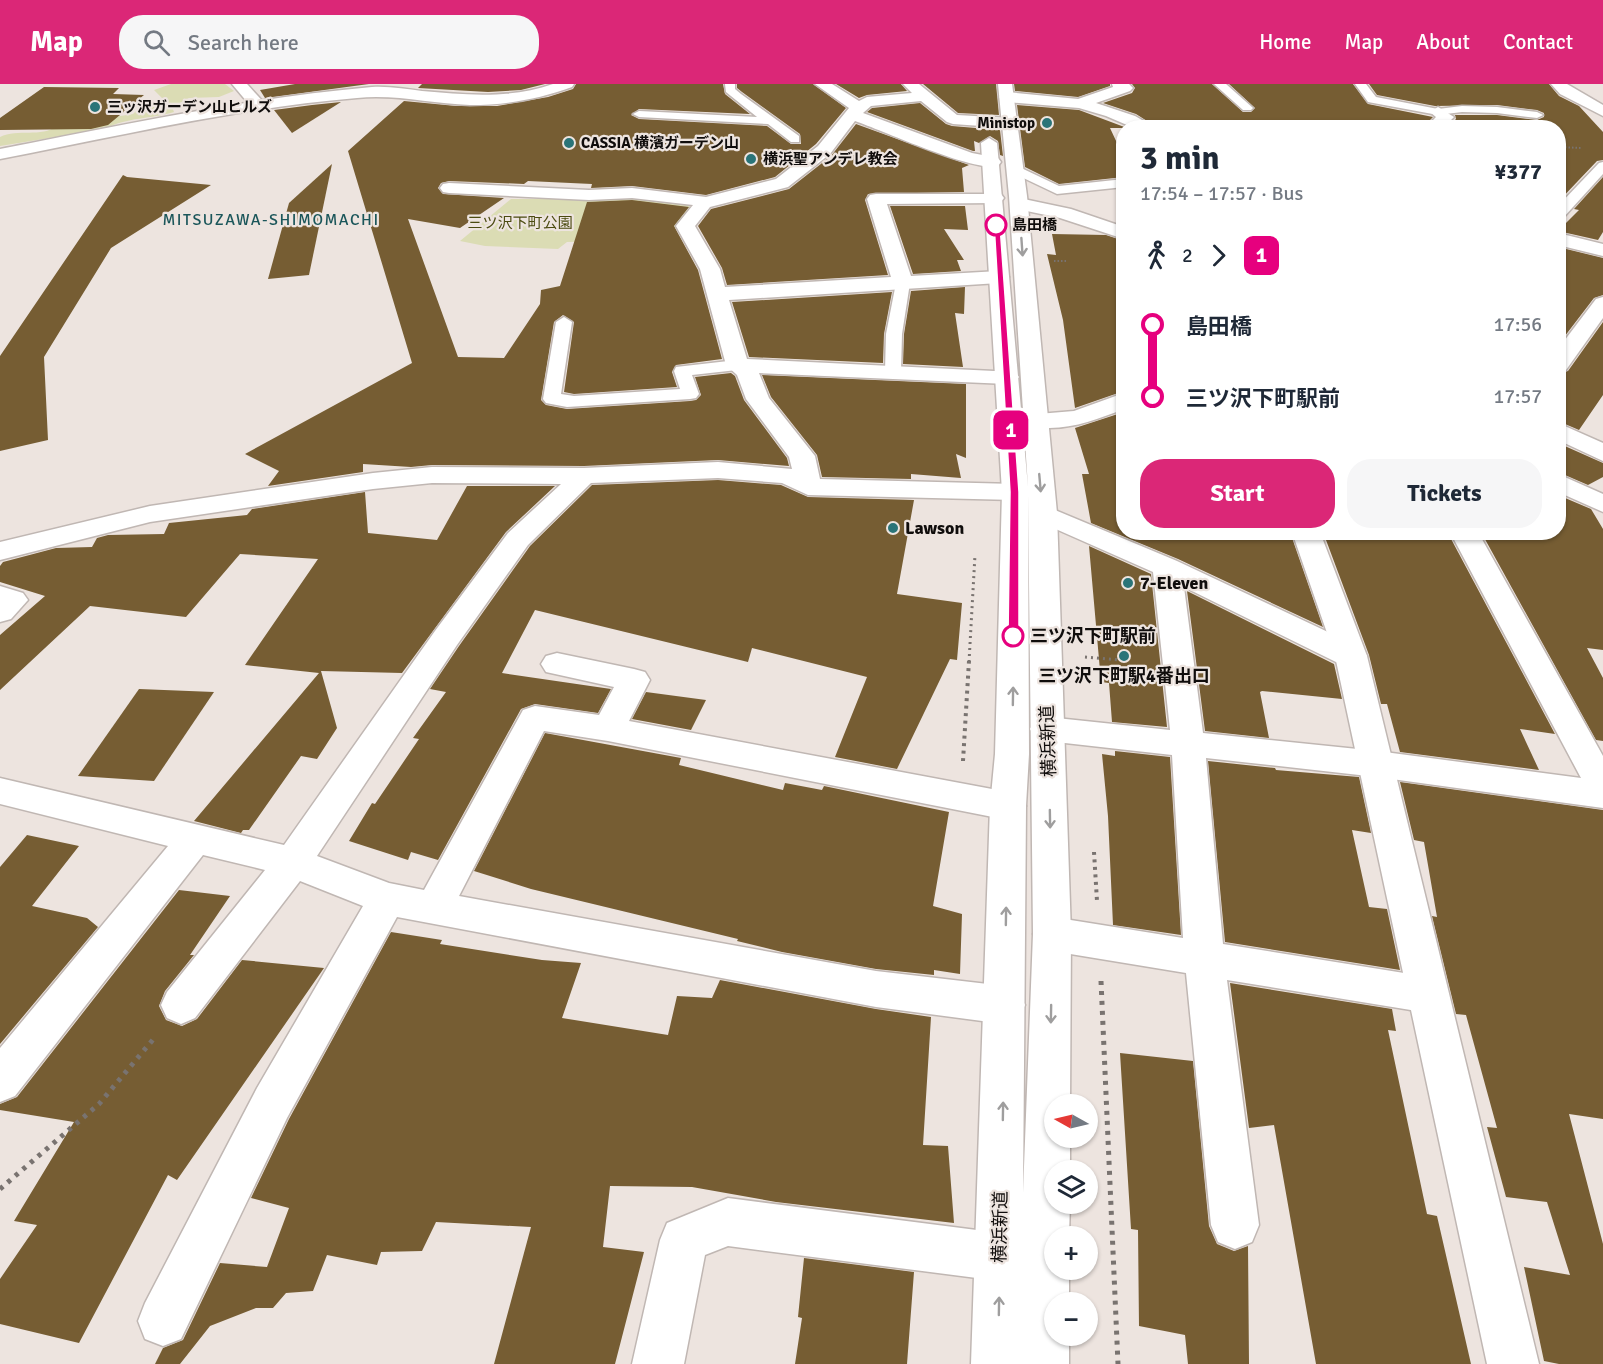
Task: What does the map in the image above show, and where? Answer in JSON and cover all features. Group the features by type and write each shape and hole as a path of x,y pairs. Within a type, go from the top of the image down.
{"main road":[{"path":"239,84 259,106"},
{"path":"0,154 199,115 322,96 380,91 469,100 496,99 539,94 567,84"},
{"path":"822,84 856,111 968,157 992,162"},
{"path":"910,84 953,119 998,123"},
{"name":"横浜新道","path":"985,84 1030,206 1035,420 1012,498 1047,729 1052,934 1043,1364"},
{"path":"1083,102 1125,88 1119,84"},
{"path":"1558,84 1565,91 1603,111"},
{"path":"1006,91 1083,102 1128,120"},
{"name":"横浜新道","path":"997,1364 1008,806 1012,754 1012,498 1008,377 992,162 1006,91"},
{"path":"808,487 802,456 758,399 747,372 737,365 710,269 685,226 704,203 782,183 867,102 925,96"},
{"path":"449,188 589,195 632,193 697,200 704,203"},
{"path":"1030,206 1057,190"},
{"path":"903,283 876,199 995,198"},
{"path":"1030,206 1064,213 1116,230"},
{"path":"1566,241 1603,250"},
{"path":"717,294 999,277"},
{"path":"1566,354 1603,303"},
{"path":"1566,329 1581,334"},
{"path":"737,365 1008,377"},
{"path":"1035,420 1078,418 1116,403"},
{"path":"1566,434 1603,453"},
{"path":"0,551 150,514 373,481 432,475 584,476 718,470 788,476 808,487 1012,498 1167,567 1351,656"},
{"path":"181,1005 293,862 446,638 518,539 584,476"},
{"path":"1566,485 1601,500"},
{"path":"1309,540 1351,656 1513,1364"},
{"path":"1468,540 1603,787"},
{"path":"1167,567 1188,744 1204,957 1235,1225"},
{"path":"0,596 13,600 0,612"},
{"path":"557,664 634,680 608,729"},
{"path":"434,907 535,718 608,729 1008,806"},
{"path":"1047,729 1377,764 1603,794"},
{"path":"0,791 293,862 387,898 876,989 1005,1005"},
{"path":"0,1081 195,839"},
{"path":"163,1320 272,1103 387,898"},
{"path":"1052,934 1429,995"},
{"path":"658,1364 684,1240 728,1222 1000,1257"}],"lane":[{"path":"730,84 730,90 740,99 795,139"},
{"path":"1219,84 1247,108"},
{"path":"1360,84 1372,100 1436,120 1474,109 1538,115"},
{"path":"639,114 772,121"},
{"path":"1566,206 1603,166"},
{"path":"1015,169 1057,190 1116,184"},
{"path":"893,371 894,334 903,283"},
{"path":"564,322 552,399 567,399 567,402 690,394 682,371 737,365"}],"path":[{"path":"961,797 968,626 1012,498"},
{"path":"1083,657 1120,660"},
{"path":"0,1189 99,1104 181,1005"}],"green space":[{"path":"171,84 225,84 234,91 219,97 189,98 172,107 174,112 130,120 105,129 0,146 0,137 7,134 44,132 57,126 133,114 138,109 164,100 154,90"},
{"name":"三ツ沢下町公園","path":"511,199 631,199 692,203 675,228 612,241 567,242 558,249 485,246 460,241"}],"building":[{"path":"295,84 369,84 265,98 260,90"},
{"path":"422,84 545,84 521,90 488,92 418,88"},
{"path":"576,84 723,84 725,94 750,114 639,109 631,115 639,119 767,126 791,144 801,144 800,134 742,92 737,88 737,84 813,84 846,108 816,144 775,177 706,195 632,186 591,188 592,184 528,181 524,184 449,181 441,183 438,188 443,194 504,198 460,228 408,219 458,357 504,358 540,304 541,290 560,286 587,202 632,200 689,207 674,226 698,270 722,359 676,365 672,372 677,387 574,394 564,392 574,322 563,315 554,322 541,400 546,405 567,409 690,401 696,400 701,395 695,377 731,373 735,376 744,400 787,458 789,466 718,460 584,466 432,465 411,467 363,464 363,472 268,486 279,471 245,454 412,363 348,151 404,101 456,106 497,106 548,97 573,89"},
{"path":"836,84 901,84 907,91 867,95 859,98"},
{"path":"923,84 996,84 999,115 958,113"},
{"path":"1014,84 1110,84 1110,86 1078,97 1015,91"},
{"path":"1132,84 1212,84 1243,112 1251,112 1255,108 1229,84 1353,84 1368,104 1433,117 1430,120 1145,120 1136,114 1103,103 1132,93 1135,88"},
{"path":"1369,84 1549,84 1559,96 1579,106 1603,132 1603,160 1597,161 1566,194 1566,120 1537,120 1544,117 1544,113 1537,110 1497,105 1435,106 1377,95"},
{"path":"44,87 119,88 113,94 144,95 108,125 91,129 0,130 0,118"},
{"path":"341,102 292,133 274,110 312,105"},
{"path":"920,103 946,124 1000,130 1003,156 1000,155 998,141 990,136 979,143 974,141 975,151 973,151 867,112 872,108"},
{"path":"1017,105 1079,110 1116,124 1116,128 1110,128 1116,141 1116,178 1059,184 1025,167"},
{"path":"1455,115 1497,115 1537,120 1455,120"},
{"path":"856,124 969,165 962,168 964,192 868,194 865,200 888,275 727,285 722,268 698,226 711,209 789,189 831,156"},
{"path":"332,164 309,275 268,279 289,203"},
{"path":"123,175 211,185 111,248 44,357 48,440 0,451 0,356"},
{"path":"1603,177 1603,232 1598,240 1566,233 1566,223 1579,210 1574,209"},
{"path":"890,206 965,206 968,230 944,229 964,260 957,260 961,271 913,274"},
{"path":"1052,234 1106,235 1116,238 1116,394 1075,408 1063,320 1047,254 1056,255"},
{"path":"1566,249 1603,258 1603,295 1594,298 1566,335"},
{"path":"965,287 964,314 955,313 963,367 903,364 904,334 911,291"},
{"path":"892,292 884,334 883,363 749,357 732,302"},
{"path":"1603,322 1603,395 1579,430 1566,424 1566,372"},
{"path":"762,375 966,384 966,458 956,454 961,478 911,474 911,479 822,477 817,455 771,397"},
{"path":"1116,415 1116,533 1091,523 1082,474 1089,474 1075,428"},
{"path":"1566,447 1603,463 1603,477 1588,485 1566,475"},
{"path":"718,480 781,485 808,497 914,500 897,594 962,603 957,660 950,659 897,769 835,757 867,677 752,648 748,662 535,610 502,673 611,689 598,713 535,704 521,709 438,860 411,852 408,860 349,841 372,803 375,804 419,739 413,738 446,692 430,689 459,646 530,546 592,485"},
{"path":"467,486 555,486 506,532 402,673 321,671 337,728 317,759 301,756 249,830 243,830 241,833 194,821 319,673 245,665 318,559 240,554 186,617 90,606 0,690 0,635 45,596 0,582 0,566 3,562 56,548 92,547 97,538 108,535 164,534 169,523 247,515 252,509 365,492 368,533 437,540"},
{"path":"1566,498 1591,509 1603,529 1603,650 1587,648 1603,678 1603,741 1596,740 1485,540 1566,540"},
{"path":"1132,540 1293,540 1323,627"},
{"path":"1326,540 1452,540 1555,734 1520,729 1539,770 1400,752 1387,704 1381,704 1369,655"},
{"path":"1089,546 1151,574 1167,727 1112,722 1109,683 1101,682"},
{"path":"1187,591 1334,664 1342,699 1262,691 1260,692 1269,738 1205,731"},
{"path":"139,689 214,692 154,781 78,776"},
{"path":"646,692 706,700 691,730 632,719"},
{"path":"545,733 681,758 679,765 783,790 785,783 822,790 824,786 949,812 933,906 962,914 960,974 934,970 934,975 876,969 782,952 737,941 738,939 531,889 474,871"},
{"path":"1115,751 1170,757 1181,935 1113,925 1108,816 1102,754 1115,756"},
{"path":"1208,761 1359,777 1371,833 1352,830 1369,907 1387,909 1400,970 1225,942"},
{"path":"1400,782 1603,810 1603,1119 1569,1114 1603,1244 1603,1364 1559,1364 1544,1361 1524,1267 1570,1275 1547,1202 1506,1197 1487,1127 1497,1128 1466,1015 1456,1014 1432,916 1437,917 1424,842 1414,840"},
{"path":"27,835 79,846 32,906 87,918 98,927 0,1044 0,867"},
{"path":"179,890 230,896 190,955 194,955 165,991 159,1006 166,1020 182,1026 197,1019 242,960 324,968 177,1180 168,1175 79,1343 0,1324 0,1279 37,1225 14,1221 74,1122 0,1110 0,1104 17,1097"},
{"path":"391,932 442,940 440,944 542,960 581,963 562,1018 668,1035 677,996 712,998 720,980 931,1017 923,1145 948,1146 954,1223 776,1202 692,1187 610,1186 603,1247 644,1252 615,1364 494,1364 531,1227 436,1222 422,1251 381,1252 377,1265 327,1255 313,1291 286,1293 273,1308 256,1308 210,1326 180,1364 155,1364 163,1348 183,1340 220,1263 267,1267 289,1208 251,1198 289,1119"},
{"path":"1230,983 1392,1009 1396,1031 1388,1030 1427,1214 1437,1216 1471,1364 1316,1364 1274,1125 1249,1128"},
{"path":"1120,1053 1193,1061 1209,1226 1217,1244 1234,1251 1248,1246 1249,1364 1188,1364 1185,1335 1139,1326 1138,1230 1131,1229"},
{"path":"804,1258 914,1272 907,1364 795,1364 802,1318 798,1317"}],"bus line":[{"name":"1","path":"996,225 1015,492 1013,636"}],"place":[{"name":"三ッ沢ガーデン山ヒルズ","path":"95,107"},
{"name":"Ministop","path":"1047,123"},
{"name":"CASSIA 横濱ガーデン山","path":"569,143"},
{"name":"横浜聖アンデレ教会","path":"751,159"},
{"name":"島田橋","path":"996,225"},
{"name":"Lawson","path":"893,528"},
{"name":"7-Eleven","path":"1128,583"},
{"name":"三ツ沢下町駅前","path":"1013,636"},
{"name":"三ツ沢下町駅4番出口","path":"1124,656"}],"district":[{"name":"MITSUZAWA-SHIMOMACHI","path":"271,219"}]}
